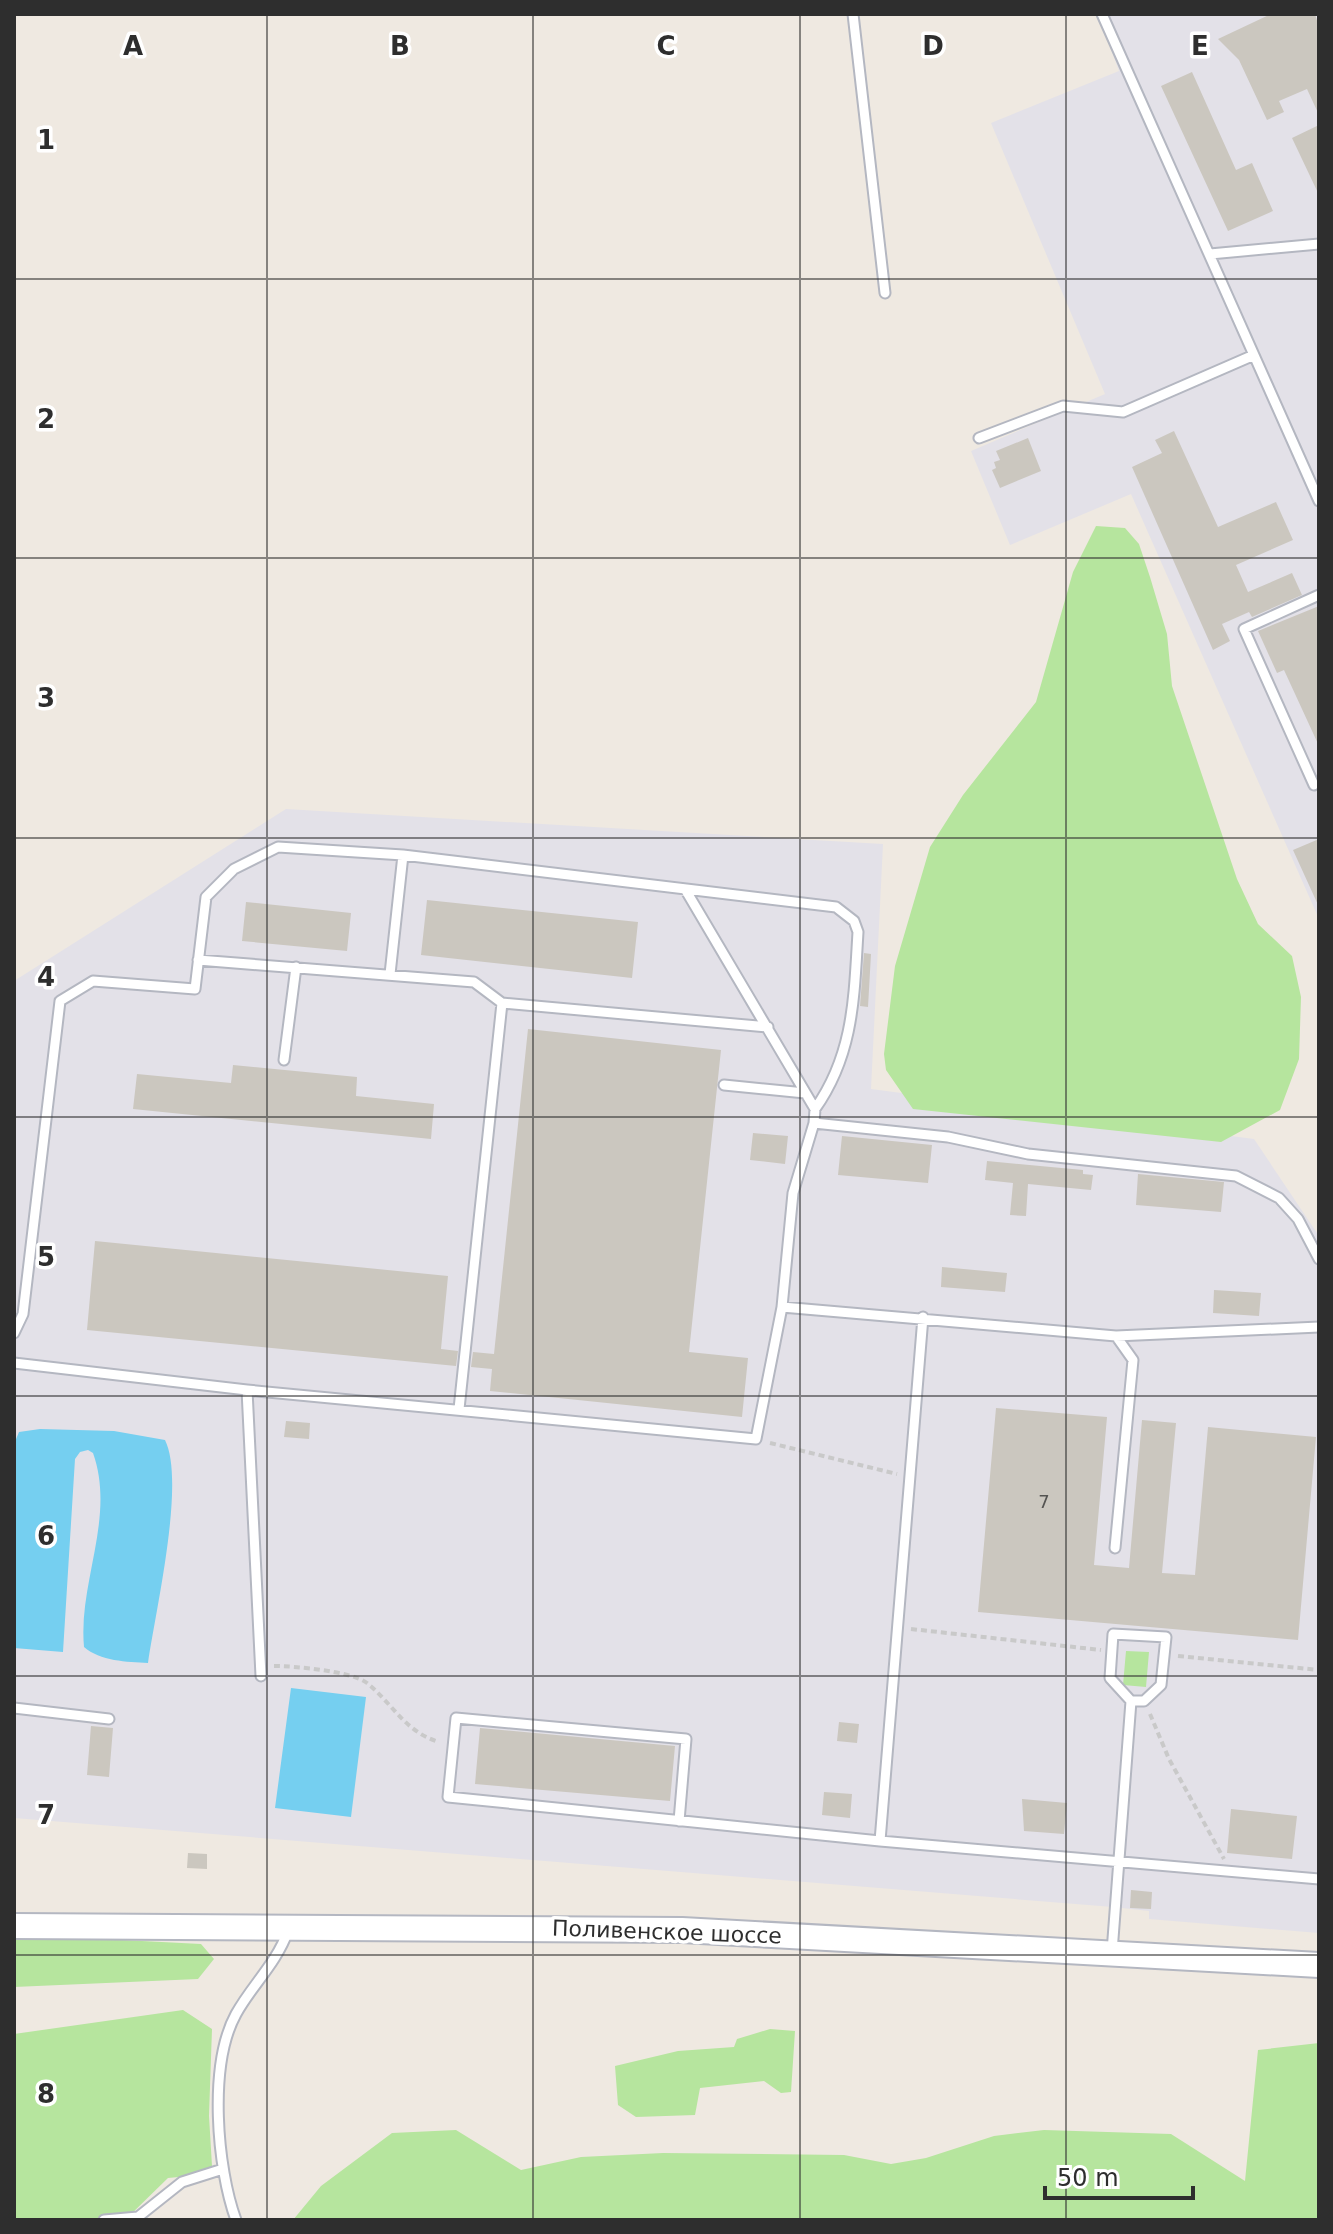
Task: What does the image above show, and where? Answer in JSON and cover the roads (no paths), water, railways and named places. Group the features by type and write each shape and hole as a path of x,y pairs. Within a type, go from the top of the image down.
{"street":[{"name":"Поливенское шоссе","path":"14,1926 682,1930 1319,1965"}],"lane":[{"path":"853,14 885,293"},
{"path":"1102,14 1319,501"},
{"path":"1210,254 1319,244"},
{"path":"979,438 1063,406 1123,412 1254,355"},
{"path":"1314,785 1244,629 1319,595"},
{"path":"14,1333 23,1314 60,1001 93,981 195,989 206,897 234,869 278,847 403,855 836,907 854,921 858,932 852,1028 828,1091 815,1109 814,1123 793,1193 782,1307 756,1439 537,1420 459,1409 247,1390 14,1363"},
{"path":"390,974 403,855"},
{"path":"685,889 815,1109"},
{"path":"198,960 474,982 502,1003 768,1027"},
{"path":"284,1060 296,967"},
{"path":"459,1409 502,1003"},
{"path":"724,1085 805,1093"},
{"path":"814,1123 948,1137 1028,1154 1236,1176 1279,1198 1298,1219 1319,1259"},
{"path":"782,1307 1116,1336 1319,1327"},
{"path":"880,1841 900,1628 923,1317"},
{"path":"1115,1548 1133,1360 1116,1336"},
{"path":"247,1390 261,1671"},
{"path":"1112,1952 1131,1701 1110,1678 1113,1634 1166,1637 1161,1685 1144,1701 1131,1701"},
{"path":"14,1708 109,1719"},
{"path":"679,1821 686,1739 456,1718 448,1797 679,1821 880,1841 1117,1859 1319,1879"},
{"path":"236,2220 223,2169 220,2095 227,2039 236,2014 270,1968 289,1927"},
{"path":"104,2220 137,2219 182,2182 223,2169"}],"water":[{"path":"40,1429 114,1431 165,1440 171,1460 171,1516 148,1663 106,1658 84,1647 86,1598 99,1526 100,1502 99,1477 93,1453 88,1450 80,1452 75,1459 63,1652 14,1648 14,1444 19,1432"},
{"path":"291,1688 366,1697 351,1817 275,1808"}]}
